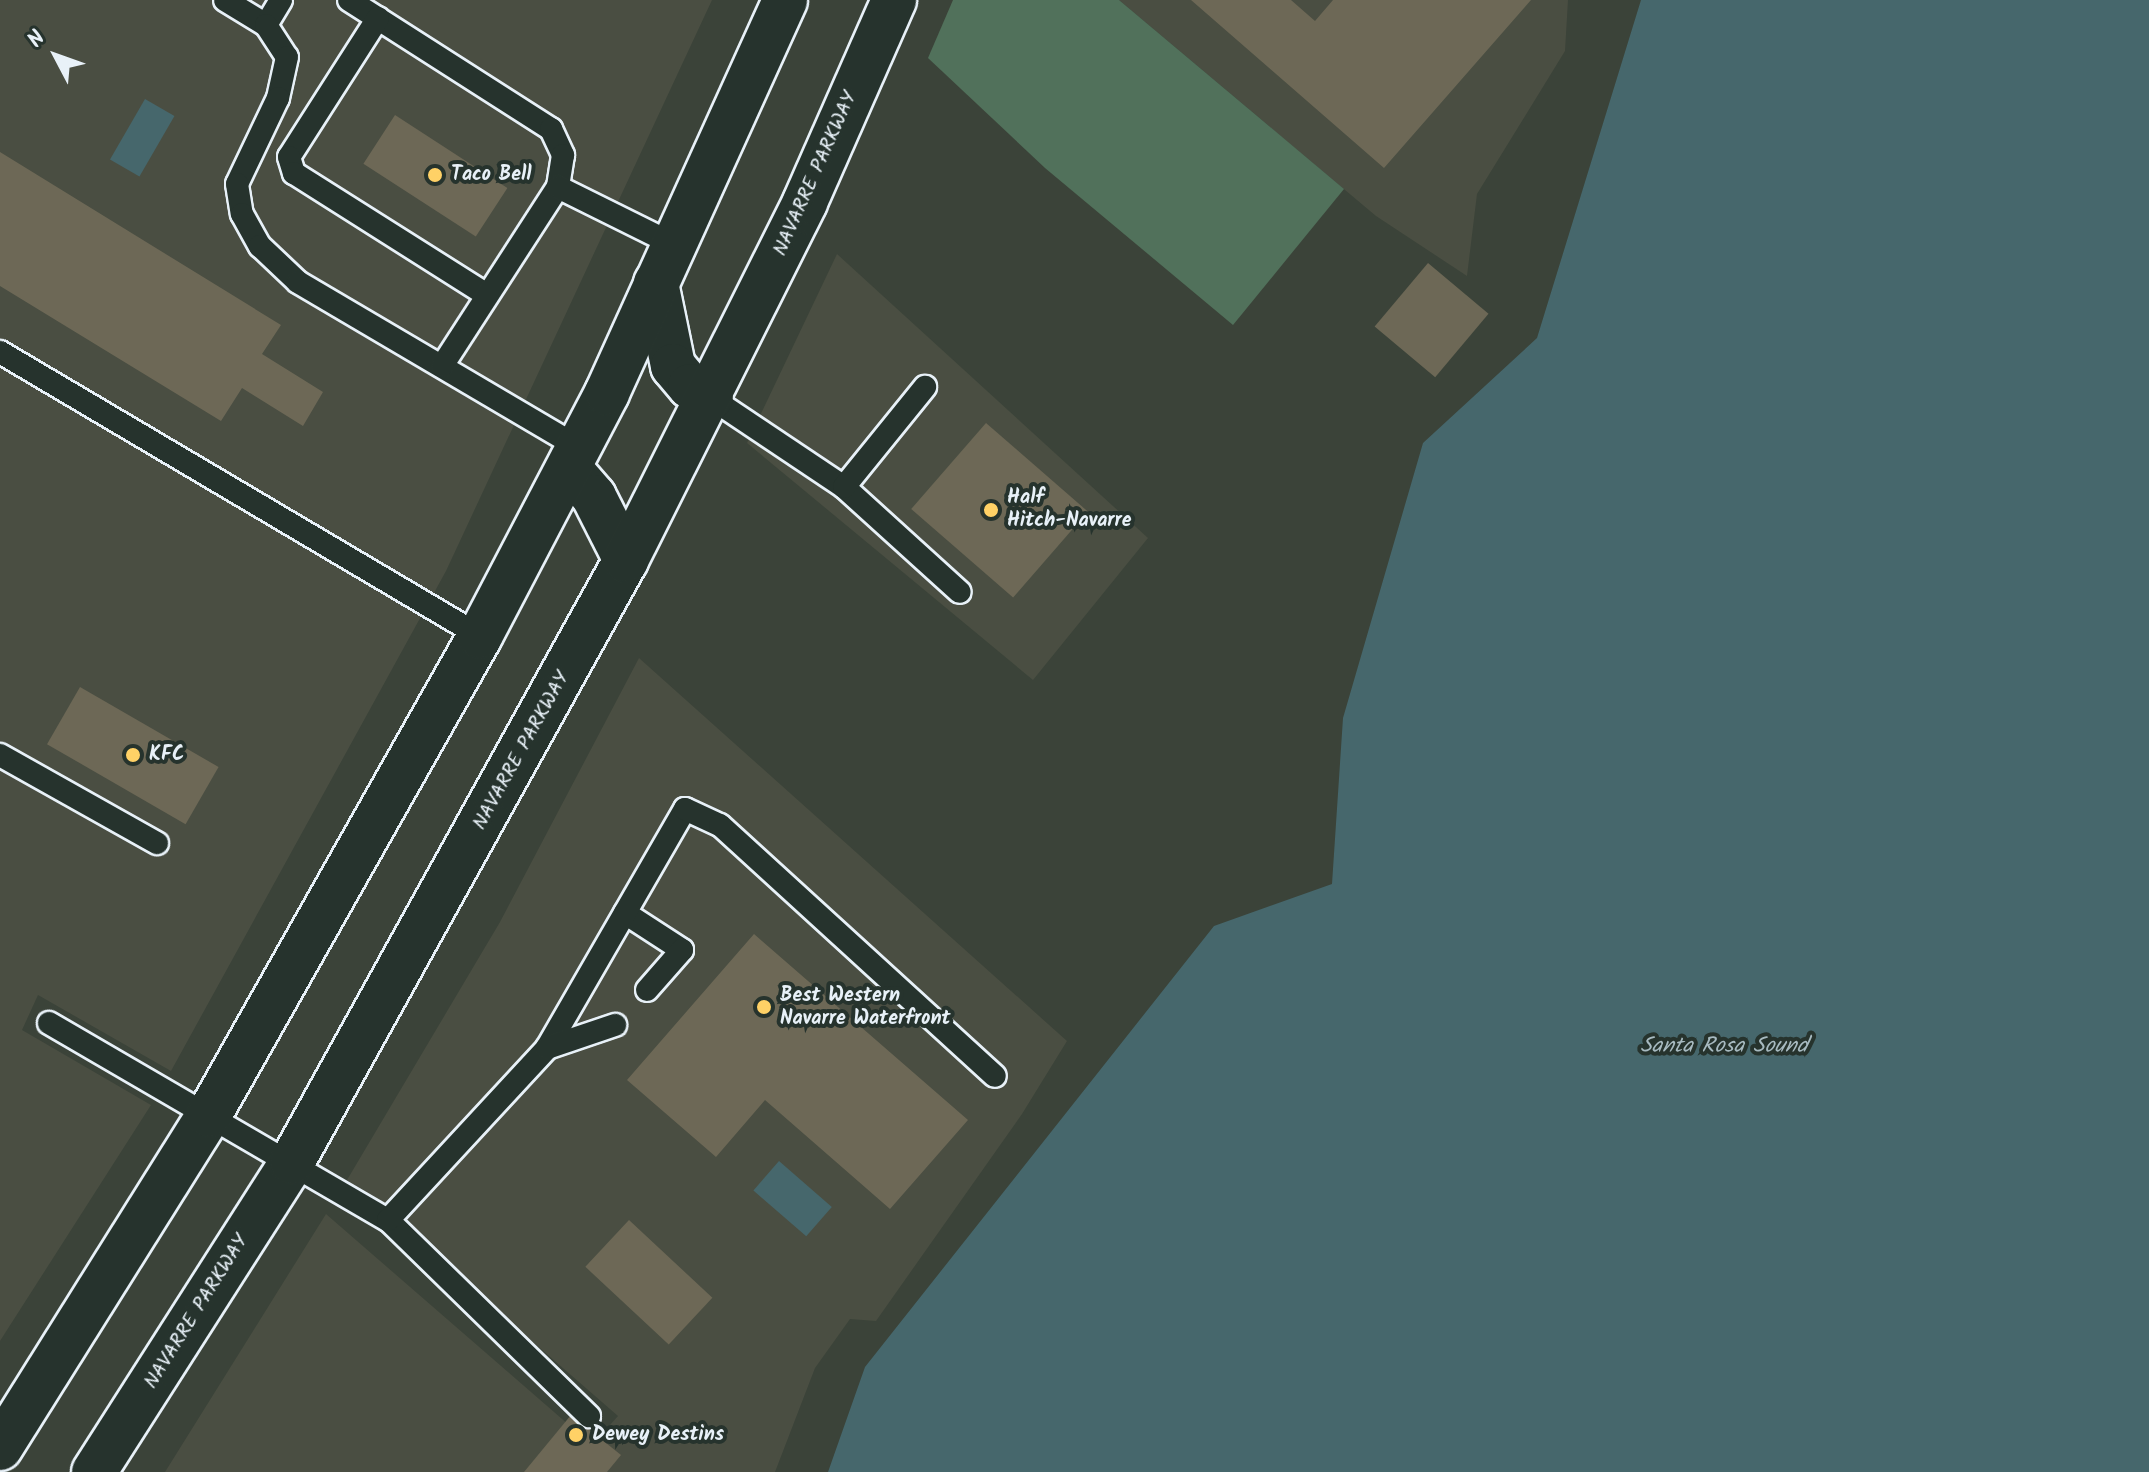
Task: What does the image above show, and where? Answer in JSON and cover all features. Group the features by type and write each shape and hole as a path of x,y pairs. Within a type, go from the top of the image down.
{"highway":[{"path":"0,1448 209,1115 480,636 574,458 785,0"},
{"name":"NAVARRE PARKWAY","path":"94,1472 292,1162 626,560 711,398 894,0"},
{"path":"665,264 673,366 690,386 711,398"},
{"path":"574,458 626,560"}],"lane":[{"path":"225,0 266,25 287,57 278,98 237,184 242,214 260,246 298,282 442,366 574,458"},
{"path":"266,25 281,0"},
{"path":"349,0 551,129 563,155 558,187 442,366"},
{"path":"378,18 289,157 294,173 487,295"},
{"path":"558,187 665,264"},
{"path":"0,352 480,636"},
{"path":"844,487 925,387"},
{"path":"711,398 844,487 960,592"},
{"path":"0,755 157,843"},
{"path":"388,1220 547,1048 685,809 720,825 995,1076"},
{"path":"625,913 682,950 647,990"},
{"path":"49,1023 388,1220 589,1416"},
{"path":"547,1048 615,1025"}],"shaded area":[{"path":"0,0 712,0 446,571 171,1071 38,995 22,1030 151,1105 0,1341"},
{"path":"1119,0 1568,0 1565,51 1477,194 1467,276 1376,216"},
{"path":"837,254 1148,538 1033,680 747,443"},
{"path":"639,658 1067,1041 1022,1114 876,1321 850,1319 815,1368 775,1472 165,1472 326,1214 592,1445 618,1416 347,1180 500,922"}],"green space":[{"path":"953,0 1119,0 1344,189 1233,325 1045,168 928,58"}],"water":[{"name":"Santa Rosa Sound","path":"1641,0 2149,0 2149,1472 828,1472 865,1367 1214,926 1332,884 1343,718 1423,443 1537,338"},
{"path":"145,99 174,116 139,177 110,160"},
{"path":"779,1161 832,1207 806,1236 753,1190"}],"building":[{"path":"1191,0 1291,0 1315,21 1333,0 1531,0 1384,168"},
{"name":"Taco Bell","path":"395,115 507,188 476,237 363,164"},
{"path":"0,152 281,325 262,354 323,392 303,426 242,388 221,421 0,286"},
{"path":"1428,263 1489,314 1435,377 1375,327"},
{"path":"986,423 1088,512 1013,598 911,509"},
{"name":"KFC","path":"80,687 219,767 186,824 47,744"},
{"name":"Best Western Navarre Waterfront","path":"754,934 968,1120 890,1209 765,1100 716,1157 627,1080"},
{"path":"629,1220 712,1298 669,1345 585,1267"},
{"name":"Dewey Destins","path":"571,1415 621,1455 607,1472 524,1472"}],"place":[{"name":"Taco Bell","path":"435,175"},
{"name":"Half Hitch-Navarre","path":"991,510"},
{"name":"KFC","path":"133,755"},
{"name":"Best Western Navarre Waterfront","path":"764,1007"},
{"name":"Dewey Destins","path":"576,1435"}]}
